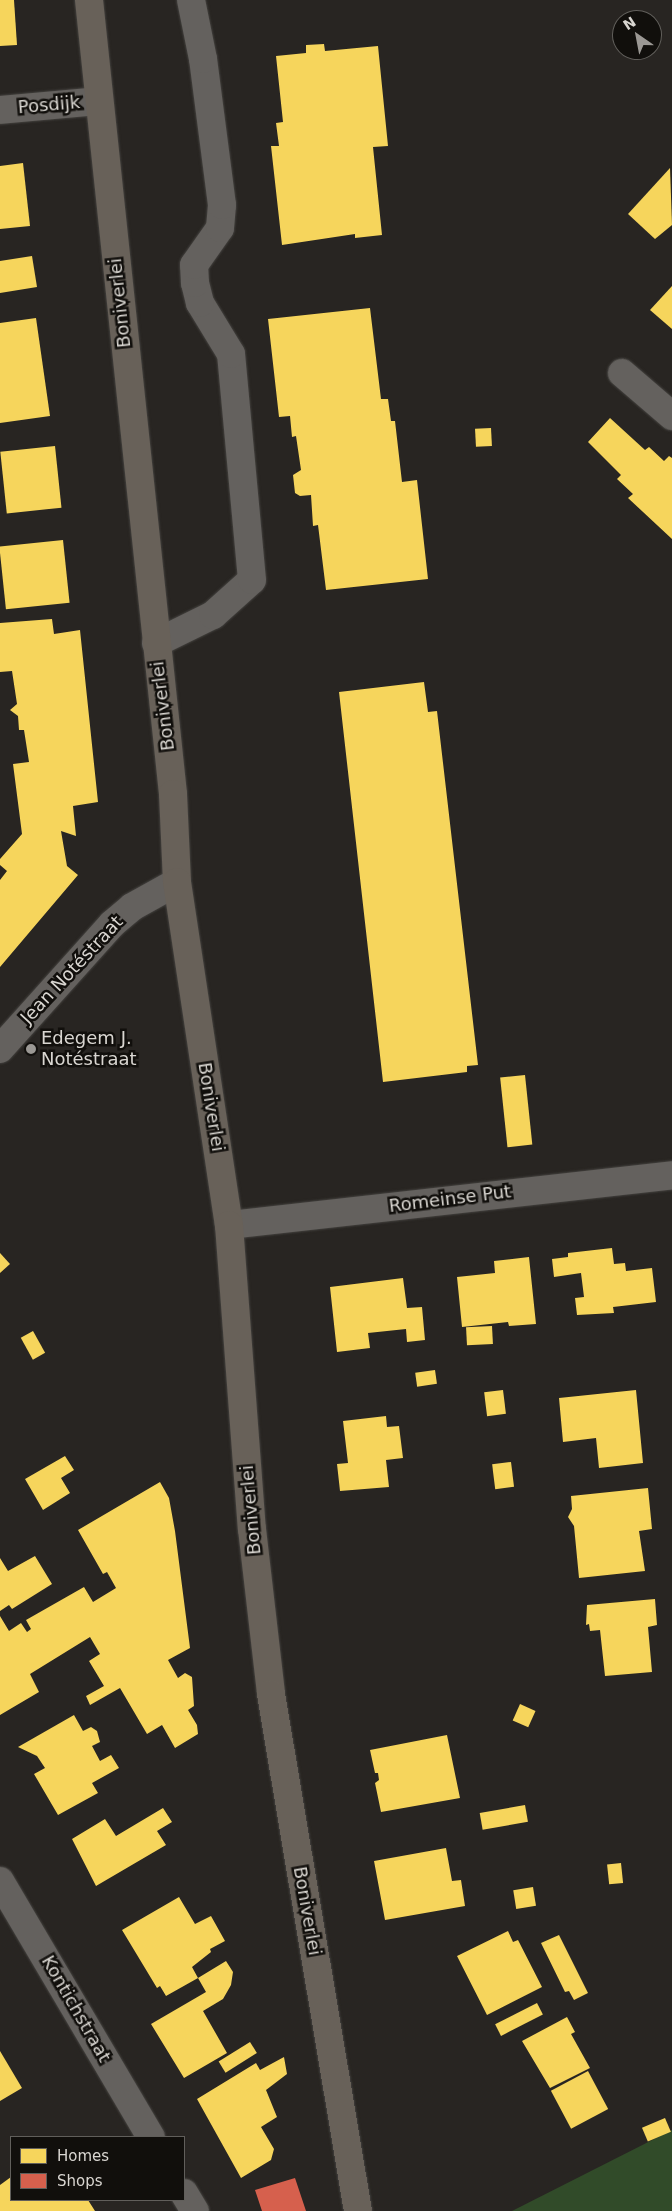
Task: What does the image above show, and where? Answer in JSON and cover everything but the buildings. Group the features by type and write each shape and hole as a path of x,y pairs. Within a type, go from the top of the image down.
{"main road":[{"name":"Boniverlei","path":"89,0 98,101 156,643 174,794 177,882 229,1224 252,1529 271,1694 358,2211"}],"street":[{"path":"156,643 213,615 252,580 231,354 200,303 195,283 194,266 220,228 222,206 203,59 191,0"},
{"name":"Posdijk","path":"0,110 98,101"},
{"path":"622,373 672,416"},
{"name":"Jean Notéstraat","path":"0,1049 112,924 132,907 177,882"},
{"name":"Romeinse Put","path":"229,1224 672,1175"},
{"name":"Kontichstraat","path":"0,1880 150,2136"},
{"path":"185,2195 194,2211"}],"green space":[{"path":"672,2130 672,2211 512,2211"}],"place":[{"name":"Edegem J. Notéstraat","path":"31,1049"}]}
